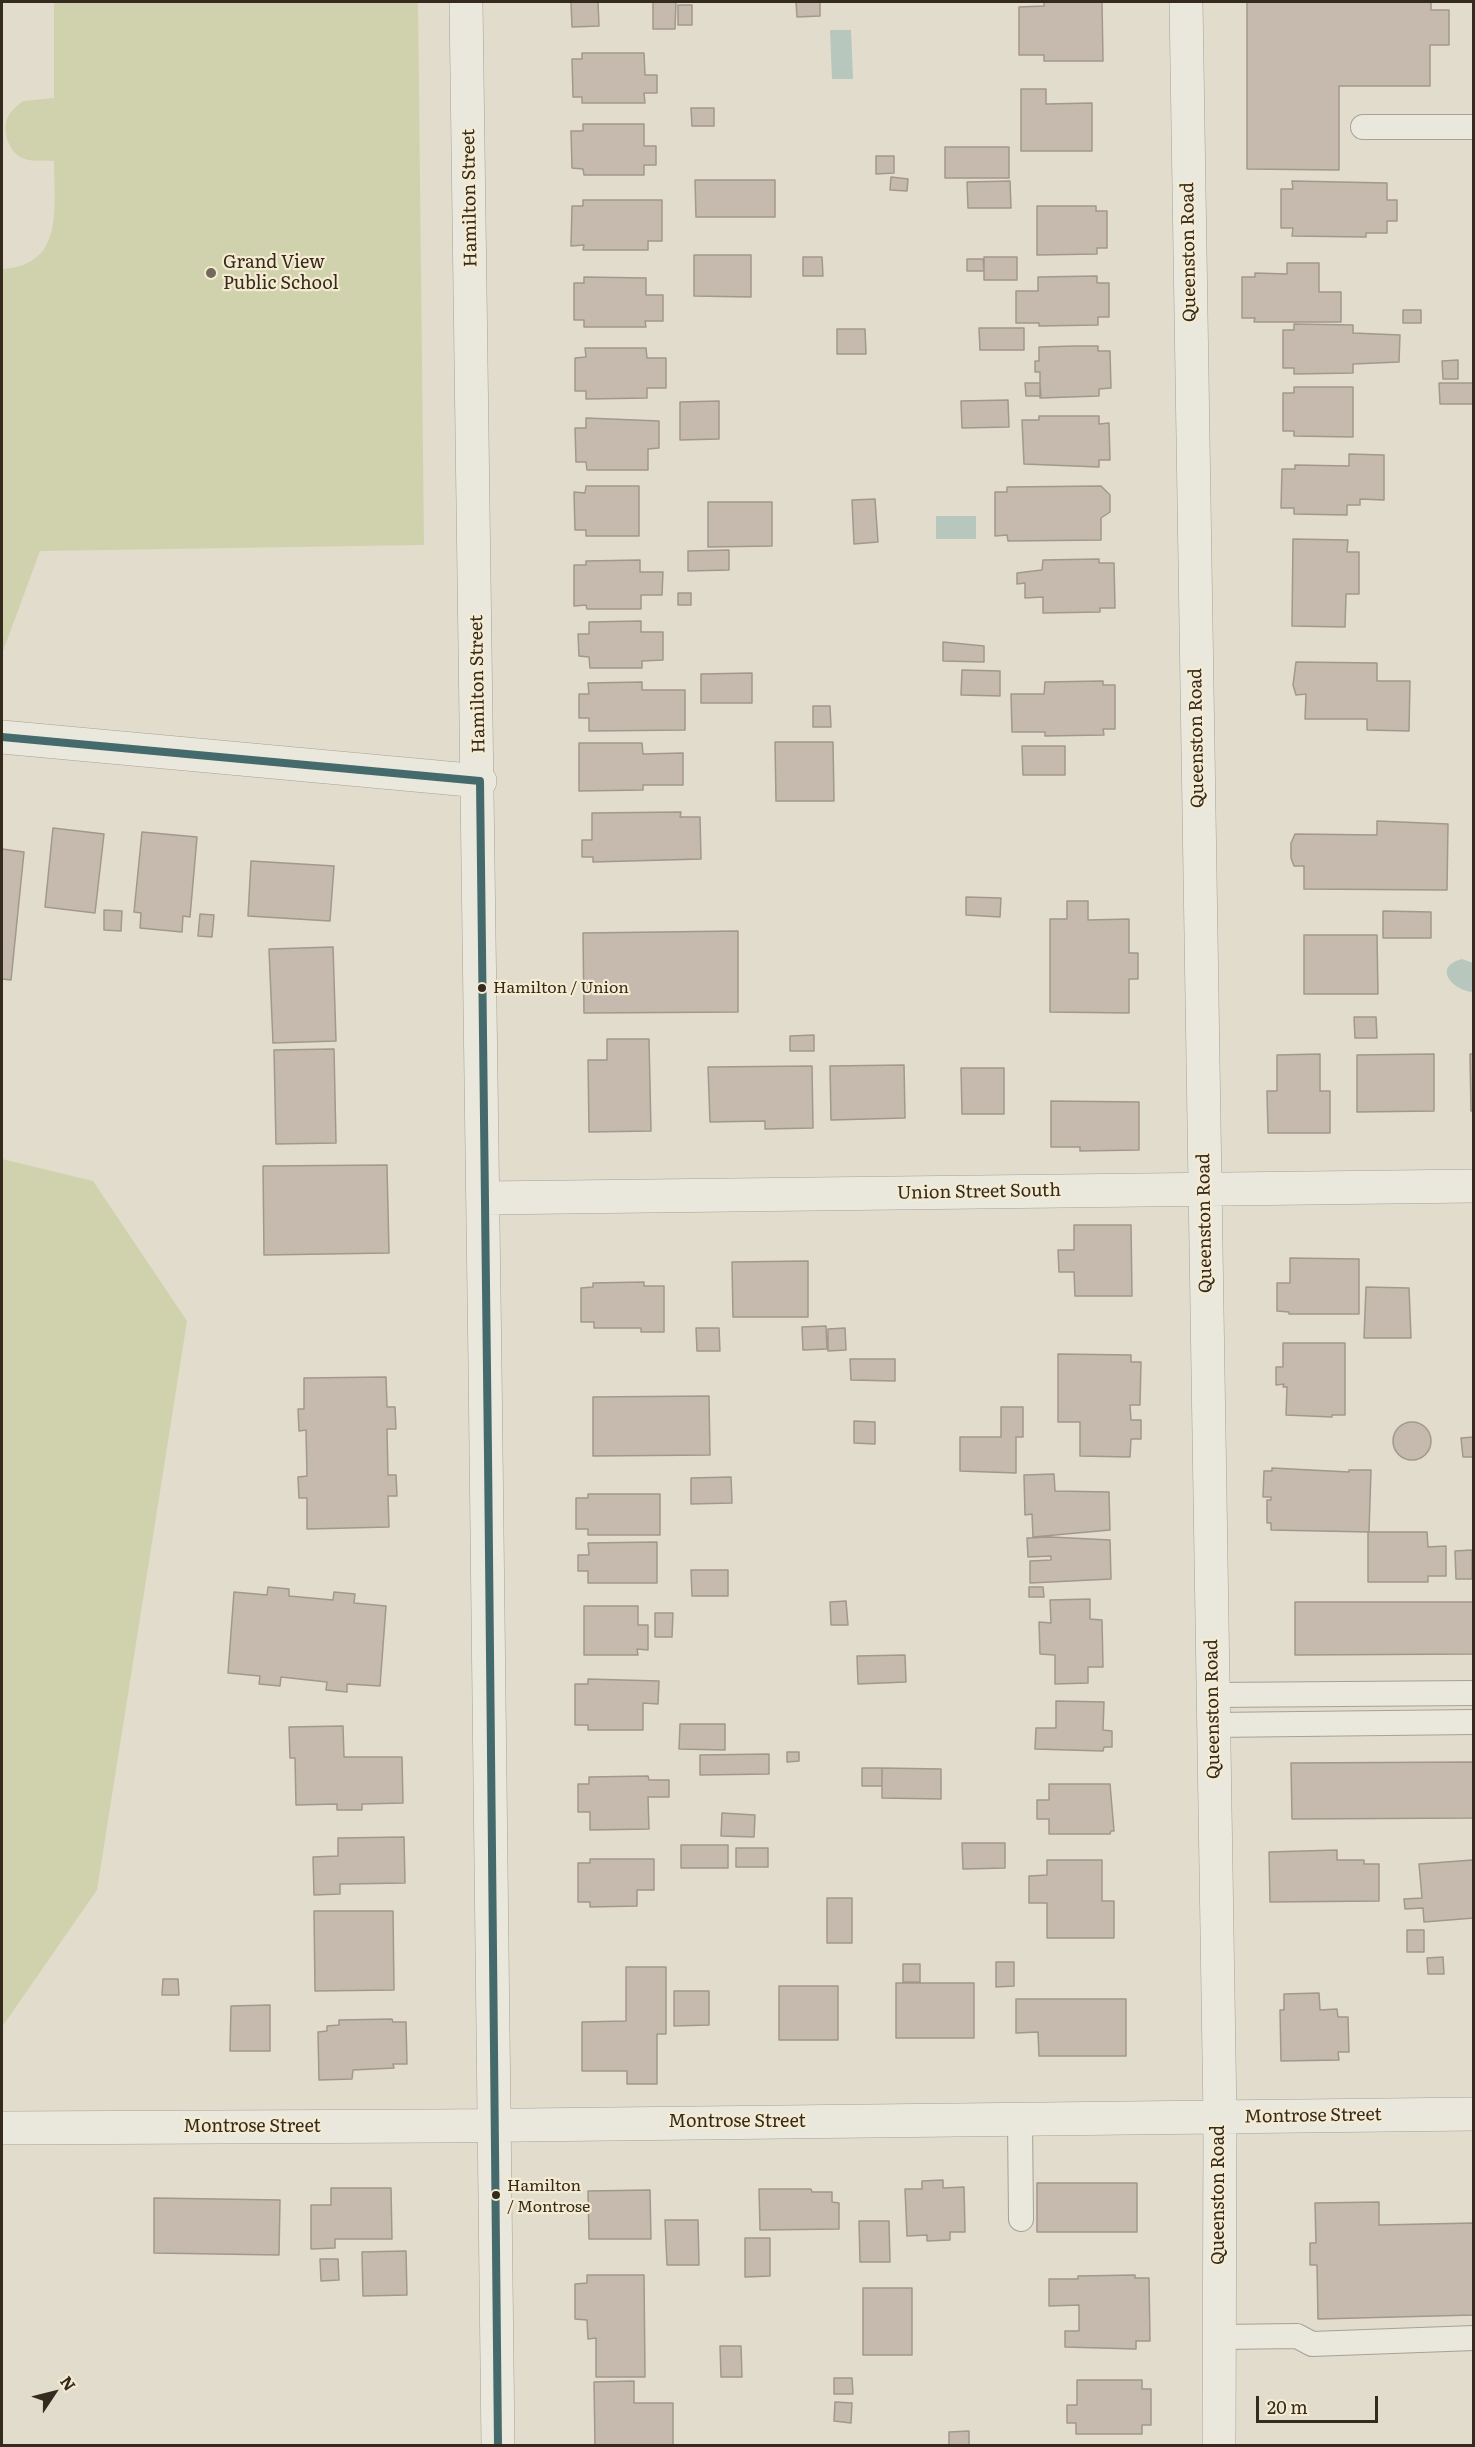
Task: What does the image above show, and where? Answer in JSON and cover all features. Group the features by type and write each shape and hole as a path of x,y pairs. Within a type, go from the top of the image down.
{"street":[{"name":"Hamilton Street","path":"466,2 480,781 497,2124 498,2445"},
{"name":"Queenston Road","path":"1186,2 1220,2118 1219,2445"},
{"path":"2,737 480,781"},
{"name":"Union Street South","path":"485,1198 1473,1186"},
{"name":"Montrose Street","path":"2,2128 1473,2114"}],"lane":[{"path":"1363,127 1473,127"},
{"path":"1213,1710 1473,1693"},
{"path":"1213,1710 1473,1722"},
{"path":"1020,2119 1021,2219"},
{"path":"1219,2337 1297,2336 1312,2344 1473,2338"}],"green space":[{"name":"Grand View Public School","path":"54,2 418,2 424,545 40,551 2,654 2,269 22,265 37,257 46,245 52,231 55,197 54,161 20,157 8,143 6,125 10,114 23,101 54,98"},
{"path":"2,1159 93,1181 187,1321 97,1890 2,2027"}],"shaded area":[{"path":"830,30 851,30 853,79 832,79"},
{"path":"936,516 976,516 976,539 936,539"},
{"path":"1462,959 1473,963 1473,992 1458,987 1448,978 1448,967"}],"building":[{"path":"571,2 598,2 599,26 572,27"},
{"path":"653,2 676,2 675,29 653,29"},
{"path":"796,2 820,2 820,16 797,17"},
{"path":"1044,2 1102,2 1103,61 1044,61 1044,55 1019,55 1019,7 1044,6"},
{"path":"1247,2 1431,2 1431,10 1449,10 1449,45 1430,45 1430,86 1339,86 1339,170 1247,169"},
{"path":"678,5 692,5 692,25 678,25"},
{"path":"582,53 644,53 645,75 657,75 657,93 644,93 645,103 582,103 582,97 573,97 572,59 582,59"},
{"path":"1021,89 1046,89 1046,104 1092,103 1092,151 1021,151"},
{"path":"691,108 714,108 714,126 692,126"},
{"path":"583,124 644,124 644,146 656,146 656,165 644,165 644,175 584,175 583,169 572,168 571,131 583,131"},
{"path":"945,147 1009,147 1009,178 945,178"},
{"path":"876,156 894,156 894,173 876,174"},
{"path":"891,177 908,179 907,191 890,190"},
{"path":"695,180 775,180 775,217 696,217"},
{"path":"1010,181 1011,208 968,208 967,182"},
{"path":"1292,181 1387,183 1387,200 1397,200 1397,221 1387,221 1387,233 1366,233 1366,237 1292,236 1293,228 1281,228 1281,189 1293,189"},
{"path":"583,200 662,200 662,241 648,241 648,250 583,250 584,245 571,246 572,206 583,206"},
{"path":"1037,206 1096,206 1096,211 1107,211 1107,248 1097,248 1097,254 1037,255"},
{"path":"694,255 751,255 751,297 694,296"},
{"path":"803,257 822,257 823,276 803,276"},
{"path":"984,257 1017,257 1017,280 984,280"},
{"path":"967,259 983,259 984,271 967,271"},
{"path":"1287,263 1319,263 1319,292 1341,292 1341,322 1254,322 1255,318 1242,318 1242,277 1255,277 1255,273 1287,274"},
{"path":"1097,276 1097,283 1109,283 1109,317 1098,317 1098,325 1039,326 1039,323 1016,323 1016,291 1038,291 1038,277"},
{"path":"584,277 646,278 646,295 663,295 663,321 645,321 646,327 584,327 584,320 574,320 574,283 584,283"},
{"path":"1403,310 1421,310 1421,323 1403,323"},
{"path":"1294,324 1353,325 1353,333 1400,335 1399,362 1353,364 1353,373 1294,374 1294,368 1283,368 1283,330 1294,330"},
{"path":"979,328 1024,328 1024,350 980,350"},
{"path":"837,329 865,329 866,354 837,354"},
{"path":"1098,346 1098,351 1110,351 1111,388 1099,389 1099,396 1040,398 1040,372 1035,372 1035,361 1039,361 1039,347"},
{"path":"585,348 646,348 647,358 666,358 666,388 647,388 647,398 586,399 586,391 575,391 575,358 586,357"},
{"path":"1458,360 1458,379 1443,379 1442,361"},
{"path":"1025,383 1040,383 1041,396 1026,396"},
{"path":"1439,383 1474,383 1474,404 1440,404"},
{"path":"1294,387 1353,387 1353,437 1294,436 1294,431 1283,431 1283,393 1294,393"},
{"path":"1008,400 1009,427 962,428 961,401"},
{"path":"719,401 719,439 680,440 680,402"},
{"path":"1039,416 1099,416 1099,424 1109,423 1110,460 1099,460 1099,467 1024,464 1022,420 1039,420"},
{"path":"586,418 659,421 659,448 648,449 648,470 587,470 586,462 576,462 575,428 586,428"},
{"path":"1349,454 1384,455 1384,500 1360,499 1360,505 1347,505 1347,515 1294,514 1294,508 1281,508 1282,469 1295,469 1295,465 1349,466"},
{"path":"586,486 639,486 639,536 586,536 586,530 575,530 574,492 585,493"},
{"path":"1101,486 1110,495 1110,512 1101,518 1101,540 1008,541 1007,535 995,536 995,492 1007,492 1007,487"},
{"path":"875,499 878,542 854,544 852,500"},
{"path":"708,502 772,502 772,546 708,547"},
{"path":"1293,539 1348,540 1347,552 1359,552 1359,594 1346,594 1345,627 1292,626"},
{"path":"729,550 729,570 688,571 688,551"},
{"path":"1099,559 1099,563 1114,563 1115,608 1100,608 1100,612 1043,613 1043,597 1025,598 1025,583 1017,584 1017,573 1042,570 1043,560"},
{"path":"640,560 640,572 663,572 662,595 641,595 641,609 587,609 586,605 574,606 574,565 586,565 586,561"},
{"path":"678,593 691,593 691,605 678,605"},
{"path":"641,621 641,632 663,632 663,660 642,661 642,668 590,668 589,657 579,656 578,634 589,634 589,622"},
{"path":"943,642 984,646 984,662 943,661"},
{"path":"1296,662 1377,663 1377,681 1410,681 1409,731 1367,730 1367,719 1305,719 1306,694 1296,695 1293,685"},
{"path":"962,670 1000,671 1000,696 961,695"},
{"path":"752,673 752,703 701,703 701,674"},
{"path":"1103,681 1103,685 1115,685 1115,729 1103,729 1104,735 1045,736 1045,732 1012,732 1011,694 1044,694 1045,682"},
{"path":"642,682 642,690 685,690 685,730 589,731 589,718 579,718 579,694 589,694 588,683"},
{"path":"813,706 830,706 831,727 813,727"},
{"path":"775,742 833,742 834,801 776,801"},
{"path":"579,743 642,743 643,754 683,753 683,785 643,785 643,790 579,791"},
{"path":"1022,746 1065,746 1065,775 1023,775"},
{"path":"681,812 680,817 700,817 701,859 593,862 593,857 582,857 582,840 592,840 592,813"},
{"path":"1377,821 1448,824 1447,890 1304,889 1304,866 1294,866 1291,858 1291,843 1295,834 1377,835"},
{"path":"53,828 104,834 95,913 45,907"},
{"path":"142,832 197,837 190,917 183,916 182,932 140,928 141,913 134,912"},
{"path":"2,849 24,852 11,980 2,979"},
{"path":"251,861 334,866 330,921 248,916"},
{"path":"966,897 1001,898 1000,917 966,915"},
{"path":"1067,901 1088,901 1088,920 1129,919 1129,953 1138,953 1138,979 1129,979 1129,1013 1050,1012 1050,919 1067,919"},
{"path":"104,910 122,911 121,931 104,930"},
{"path":"1383,911 1431,912 1431,938 1383,938"},
{"path":"200,914 214,915 212,937 198,936"},
{"path":"738,931 738,1012 584,1013 583,933"},
{"path":"1304,935 1377,935 1378,994 1304,994"},
{"path":"333,947 336,1041 273,1043 269,949"},
{"path":"1354,1017 1376,1017 1377,1038 1355,1038"},
{"path":"814,1035 814,1051 790,1051 790,1036"},
{"path":"607,1039 649,1039 651,1131 589,1132 588,1060 607,1060"},
{"path":"334,1049 336,1143 276,1144 274,1050"},
{"path":"1320,1054 1320,1091 1330,1091 1330,1133 1268,1133 1267,1091 1277,1091 1277,1055"},
{"path":"1434,1054 1434,1111 1357,1112 1357,1055"},
{"path":"1470,1054 1474,1054 1474,1111 1471,1111"},
{"path":"904,1065 905,1118 831,1120 830,1066"},
{"path":"812,1066 813,1128 765,1129 765,1121 710,1122 708,1067"},
{"path":"961,1068 1004,1068 1004,1114 962,1114"},
{"path":"1051,1101 1139,1102 1139,1150 1080,1151 1080,1147 1051,1147"},
{"path":"387,1165 389,1253 264,1255 263,1166"},
{"path":"1074,1225 1131,1225 1132,1296 1075,1296 1074,1272 1059,1272 1058,1250 1074,1250"},
{"path":"1290,1258 1359,1259 1359,1314 1289,1314 1289,1312 1277,1311 1277,1283 1290,1283"},
{"path":"808,1261 808,1317 733,1317 732,1262"},
{"path":"644,1282 644,1286 664,1286 664,1332 641,1332 641,1328 594,1328 594,1322 581,1322 581,1288 593,1287 593,1283"},
{"path":"1366,1287 1409,1288 1411,1338 1364,1338"},
{"path":"826,1326 827,1349 803,1350 802,1327"},
{"path":"696,1328 719,1328 720,1351 697,1351"},
{"path":"845,1328 846,1350 828,1351 828,1329"},
{"path":"1283,1343 1345,1343 1345,1415 1332,1415 1332,1417 1286,1415 1287,1387 1283,1387 1284,1384 1276,1385 1276,1367 1283,1367"},
{"path":"1058,1354 1131,1355 1131,1362 1141,1362 1140,1405 1130,1405 1131,1420 1141,1420 1141,1439 1131,1439 1130,1457 1080,1456 1080,1422 1058,1422"},
{"path":"850,1359 895,1359 895,1381 851,1380"},
{"path":"386,1377 387,1407 395,1407 396,1429 387,1429 388,1475 396,1475 397,1496 388,1496 389,1527 307,1529 307,1498 299,1498 298,1477 307,1476 306,1430 299,1431 298,1409 304,1409 304,1378"},
{"path":"709,1396 710,1455 593,1456 593,1397"},
{"path":"1001,1407 1023,1407 1023,1437 1016,1437 1016,1473 960,1471 960,1437 1001,1437"},
{"path":"854,1421 875,1422 875,1444 854,1443"},
{"path":"1412,1422 1425,1428 1431,1441 1425,1454 1412,1460 1399,1454 1393,1441 1399,1428"},
{"path":"1474,1437 1474,1457 1463,1457 1461,1438"},
{"path":"1272,1468 1349,1472 1349,1470 1371,1470 1369,1532 1271,1530 1271,1523 1267,1523 1267,1500 1271,1500 1271,1497 1263,1497 1264,1471 1272,1471"},
{"path":"1054,1474 1055,1491 1109,1492 1110,1530 1033,1537 1032,1514 1025,1515 1024,1475"},
{"path":"731,1477 732,1503 691,1504 691,1478"},
{"path":"588,1494 660,1494 660,1535 588,1535 588,1529 576,1529 576,1498 588,1498"},
{"path":"1368,1532 1427,1532 1428,1547 1446,1546 1446,1576 1428,1576 1428,1582 1368,1582"},
{"path":"1027,1538 1110,1540 1111,1579 1030,1583 1030,1561 1051,1560 1051,1556 1028,1557"},
{"path":"657,1542 657,1583 588,1583 588,1571 578,1571 578,1555 589,1555 588,1543"},
{"path":"1472,1550 1472,1579 1456,1579 1455,1551"},
{"path":"691,1570 728,1570 728,1596 692,1596"},
{"path":"268,1587 289,1589 289,1596 333,1600 334,1592 355,1594 354,1603 386,1606 380,1686 347,1684 347,1692 326,1690 327,1682 281,1677 280,1686 259,1684 260,1676 228,1673 234,1592 267,1595"},
{"path":"1029,1587 1043,1587 1044,1597 1029,1597"},
{"path":"1090,1599 1090,1619 1102,1620 1103,1667 1088,1667 1088,1683 1055,1684 1055,1655 1040,1654 1039,1622 1051,1623 1050,1600"},
{"path":"846,1601 848,1625 831,1625 830,1602"},
{"path":"1295,1602 1474,1602 1474,1654 1295,1655"},
{"path":"584,1606 638,1606 638,1625 648,1625 648,1650 637,1649 638,1655 584,1655"},
{"path":"655,1613 673,1613 672,1637 655,1637"},
{"path":"905,1655 906,1682 858,1684 857,1656"},
{"path":"588,1679 659,1681 658,1704 643,1703 643,1730 588,1730 588,1725 575,1725 575,1684 588,1684"},
{"path":"1056,1701 1104,1702 1103,1730 1112,1731 1112,1747 1104,1747 1103,1751 1035,1749 1036,1728 1056,1728"},
{"path":"680,1724 725,1724 725,1750 679,1749"},
{"path":"343,1726 344,1757 402,1757 403,1803 362,1804 362,1810 337,1810 337,1804 296,1805 295,1758 290,1758 289,1727"},
{"path":"787,1752 799,1752 799,1761 787,1762"},
{"path":"769,1754 769,1774 700,1775 700,1755"},
{"path":"1474,1762 1474,1818 1292,1819 1291,1763"},
{"path":"862,1768 882,1768 882,1786 862,1786"},
{"path":"882,1768 941,1769 941,1799 882,1798"},
{"path":"648,1776 649,1780 669,1780 669,1797 648,1797 649,1829 590,1830 590,1812 578,1812 578,1784 589,1784 589,1777"},
{"path":"1049,1784 1110,1784 1114,1831 1110,1834 1049,1834 1049,1819 1037,1819 1037,1800 1049,1800"},
{"path":"722,1813 755,1815 754,1837 721,1836"},
{"path":"404,1837 405,1883 340,1884 340,1894 314,1895 313,1857 338,1856 338,1838"},
{"path":"962,1843 1005,1843 1005,1868 963,1869"},
{"path":"681,1845 728,1845 728,1868 681,1868"},
{"path":"736,1848 768,1848 768,1867 736,1867"},
{"path":"1337,1850 1337,1860 1364,1860 1364,1864 1379,1864 1379,1901 1270,1902 1269,1852"},
{"path":"590,1859 654,1859 654,1890 637,1890 637,1906 590,1907 590,1902 578,1902 578,1863 590,1863"},
{"path":"1047,1860 1102,1860 1102,1901 1114,1901 1114,1938 1047,1938 1047,1903 1029,1903 1029,1876 1047,1875"},
{"path":"1473,1860 1474,1918 1424,1922 1423,1908 1405,1909 1404,1899 1422,1898 1419,1864"},
{"path":"827,1898 852,1898 852,1943 827,1943"},
{"path":"314,1911 393,1911 394,1990 315,1991"},
{"path":"1407,1930 1424,1930 1424,1952 1407,1952"},
{"path":"1443,1957 1444,1974 1428,1974 1427,1958"},
{"path":"996,1962 1014,1962 1014,1986 996,1987"},
{"path":"903,1964 920,1964 920,1982 903,1982"},
{"path":"626,1967 666,1967 666,2034 657,2034 657,2084 627,2084 627,2071 582,2071 582,2022 626,2021"},
{"path":"163,1979 178,1979 179,1995 162,1995"},
{"path":"896,1983 974,1983 974,2038 896,2038"},
{"path":"779,1986 838,1986 838,2040 779,2040"},
{"path":"674,1991 709,1991 709,2025 674,2026"},
{"path":"1319,1993 1320,2010 1337,2009 1338,2017 1348,2017 1349,2052 1338,2052 1339,2060 1281,2061 1280,2010 1284,2010 1284,1994"},
{"path":"1016,1999 1126,1999 1126,2056 1039,2056 1038,2032 1016,2033"},
{"path":"270,2005 270,2051 230,2051 231,2006"},
{"path":"392,2019 393,2022 406,2022 407,2064 393,2064 394,2068 353,2070 352,2079 319,2080 318,2032 327,2031 327,2026 339,2025 339,2020"},
{"path":"943,2180 943,2188 964,2187 965,2232 950,2232 950,2240 927,2241 927,2235 907,2236 905,2189 922,2189 922,2181"},
{"path":"1037,2183 1137,2183 1137,2232 1037,2232"},
{"path":"331,2188 391,2188 392,2239 335,2239 335,2248 311,2249 311,2205 331,2205"},
{"path":"759,2189 811,2189 812,2192 832,2192 832,2202 839,2203 839,2229 760,2230"},
{"path":"650,2190 651,2239 589,2239 588,2191"},
{"path":"154,2198 280,2200 279,2255 154,2253"},
{"path":"1379,2202 1379,2225 1474,2223 1474,2315 1318,2319 1317,2265 1310,2265 1310,2243 1316,2243 1315,2203"},
{"path":"665,2220 698,2220 699,2265 667,2265"},
{"path":"859,2221 889,2221 890,2262 860,2262"},
{"path":"745,2238 770,2238 770,2276 745,2277"},
{"path":"406,2251 407,2295 363,2296 362,2252"},
{"path":"320,2259 338,2259 339,2280 321,2281"},
{"path":"587,2275 644,2275 645,2377 596,2377 596,2338 588,2339 587,2320 575,2319 575,2284 587,2283"},
{"path":"1135,2275 1135,2278 1149,2278 1150,2341 1136,2341 1136,2349 1065,2347 1065,2331 1079,2331 1079,2305 1049,2306 1049,2279"},
{"path":"863,2288 912,2288 912,2355 863,2355"},
{"path":"720,2346 741,2346 742,2377 721,2377"},
{"path":"834,2378 852,2378 853,2394 834,2394"},
{"path":"1077,2380 1142,2380 1142,2389 1151,2389 1151,2425 1142,2425 1142,2434 1076,2434 1076,2423 1067,2423 1067,2405 1077,2405"},
{"path":"634,2381 634,2403 673,2403 673,2446 595,2446 594,2382"},
{"path":"835,2402 852,2403 851,2423 834,2421"},
{"path":"969,2431 969,2445 949,2446 949,2432"}],"transit line":[{"path":"2,737 480,781 498,2446"}],"place":[{"name":"Grand View Public School","path":"211,273"},
{"name":"Hamilton / Union","path":"482,988"},
{"name":"Hamilton / Montrose","path":"496,2195"}]}
